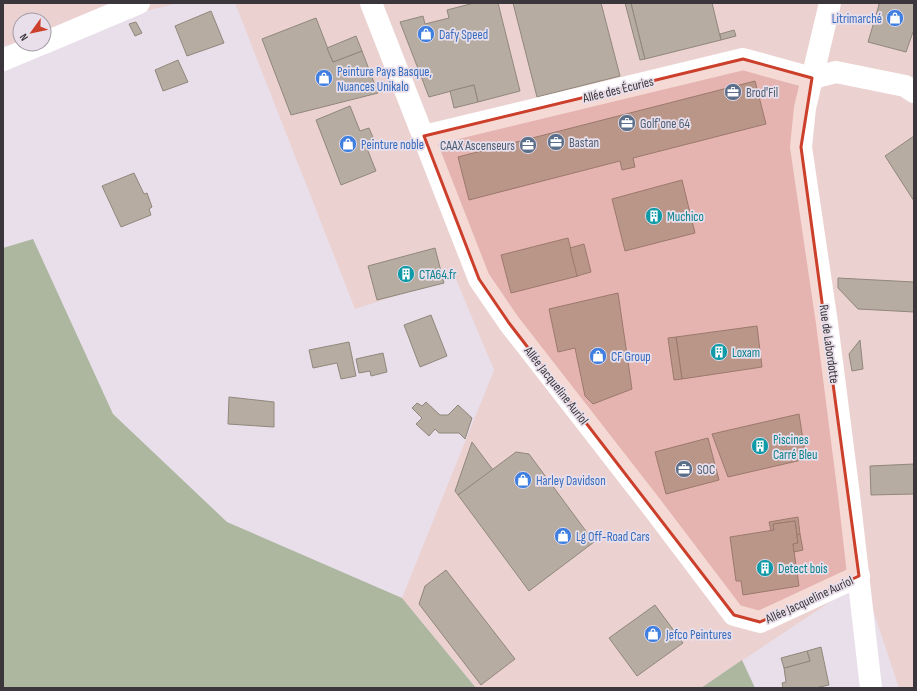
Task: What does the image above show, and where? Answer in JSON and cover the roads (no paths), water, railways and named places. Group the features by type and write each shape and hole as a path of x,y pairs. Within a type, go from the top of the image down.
{"street":[{"path":"52,39 140,3"},
{"name":"Allée Jacqueline Auriol","path":"371,3 479,279 509,323 653,508 734,616 760,622 859,576"},
{"name":"Rue de Labordotte","path":"830,3 805,108 801,147 827,323 872,688"},
{"path":"3,60 22,52"},
{"name":"Allée des Écuries","path":"424,136 743,59 812,78"},
{"path":"812,78 836,72 905,86 914,92"}],"place":[{"name":"Litrimarché","path":"895,18"},
{"name":"Dafy Speed","path":"426,34"},
{"name":"Peinture Pays Basque, Nuances Unikalo","path":"324,78"},
{"name":"Brod'Fil","path":"733,92"},
{"name":"Golf'one 64","path":"627,123"},
{"name":"Bastan","path":"556,142"},
{"name":"Peinture noble","path":"348,144"},
{"name":"CAAX Ascenseurs","path":"528,145"},
{"name":"Muchico","path":"654,216"},
{"name":"CTA64.fr","path":"406,274"},
{"name":"Loxam","path":"719,352"},
{"name":"CF Group","path":"598,356"},
{"name":"Piscines Carré Bleu","path":"760,446"},
{"name":"SOC","path":"684,469"},
{"name":"Harley Davidson","path":"523,480"},
{"name":"Lg Off-Road Cars","path":"563,536"},
{"name":"Detect bois","path":"765,568"},
{"name":"Jefco Peintures","path":"653,634"}]}
